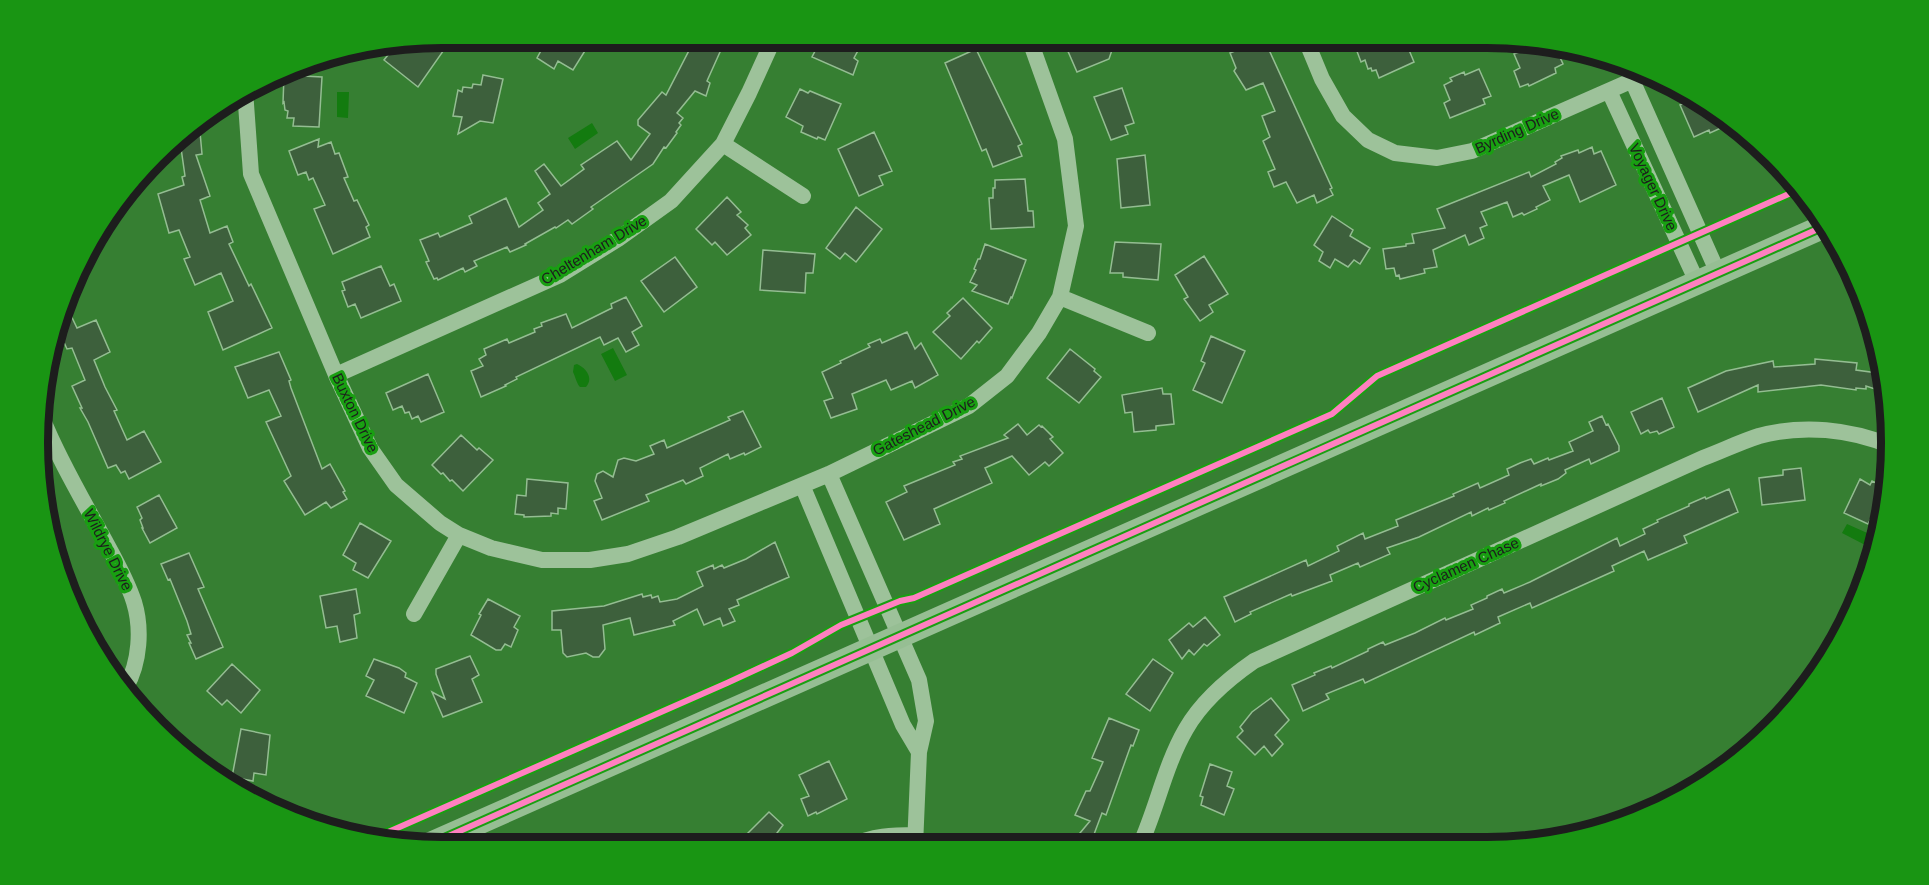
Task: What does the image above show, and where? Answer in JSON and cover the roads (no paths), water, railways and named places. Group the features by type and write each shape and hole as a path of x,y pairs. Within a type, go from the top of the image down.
{"street":[{"name":"Cheltenham Drive","path":"336,375 560,275 618,239 671,201 723,144 769,48"},
{"name":"Gateshead Drive","path":"802,485 969,406 1007,376 1039,333 1060,297 1076,226 1065,139 1033,48"},
{"name":"Byrding Drive","path":"1309,48 1322,79 1342,116 1368,140 1395,153 1437,158 1472,151 1637,78"},
{"path":"1632,80 1707,278"},
{"name":"Voyager Drive","path":"1609,91 1707,278"},
{"name":"Buxton Drive","path":"246,101 251,174 369,448 396,485 440,523 459,535 491,548 542,560 600,558 628,554 678,537 802,485"},
{"path":"723,144 803,196"},
{"path":"446,837 1818,229"},
{"path":"1060,297 1148,333"},
{"name":"Cyclamen Chase","path":"1143,837 1174,754 1187,728 1214,693 1254,661 1671,473 1760,436 1808,430 1833,431 1856,434 1881,443"},
{"name":"Wildrye Drive","path":"48,433 120,569 134,602 138,628 137,654 128,681"},
{"path":"829,474 919,680 926,721 919,752 915,837"},
{"path":"802,485 903,725 919,752"},
{"path":"414,615 459,535"},
{"path":"876,837 893,835 900,837"}]}
